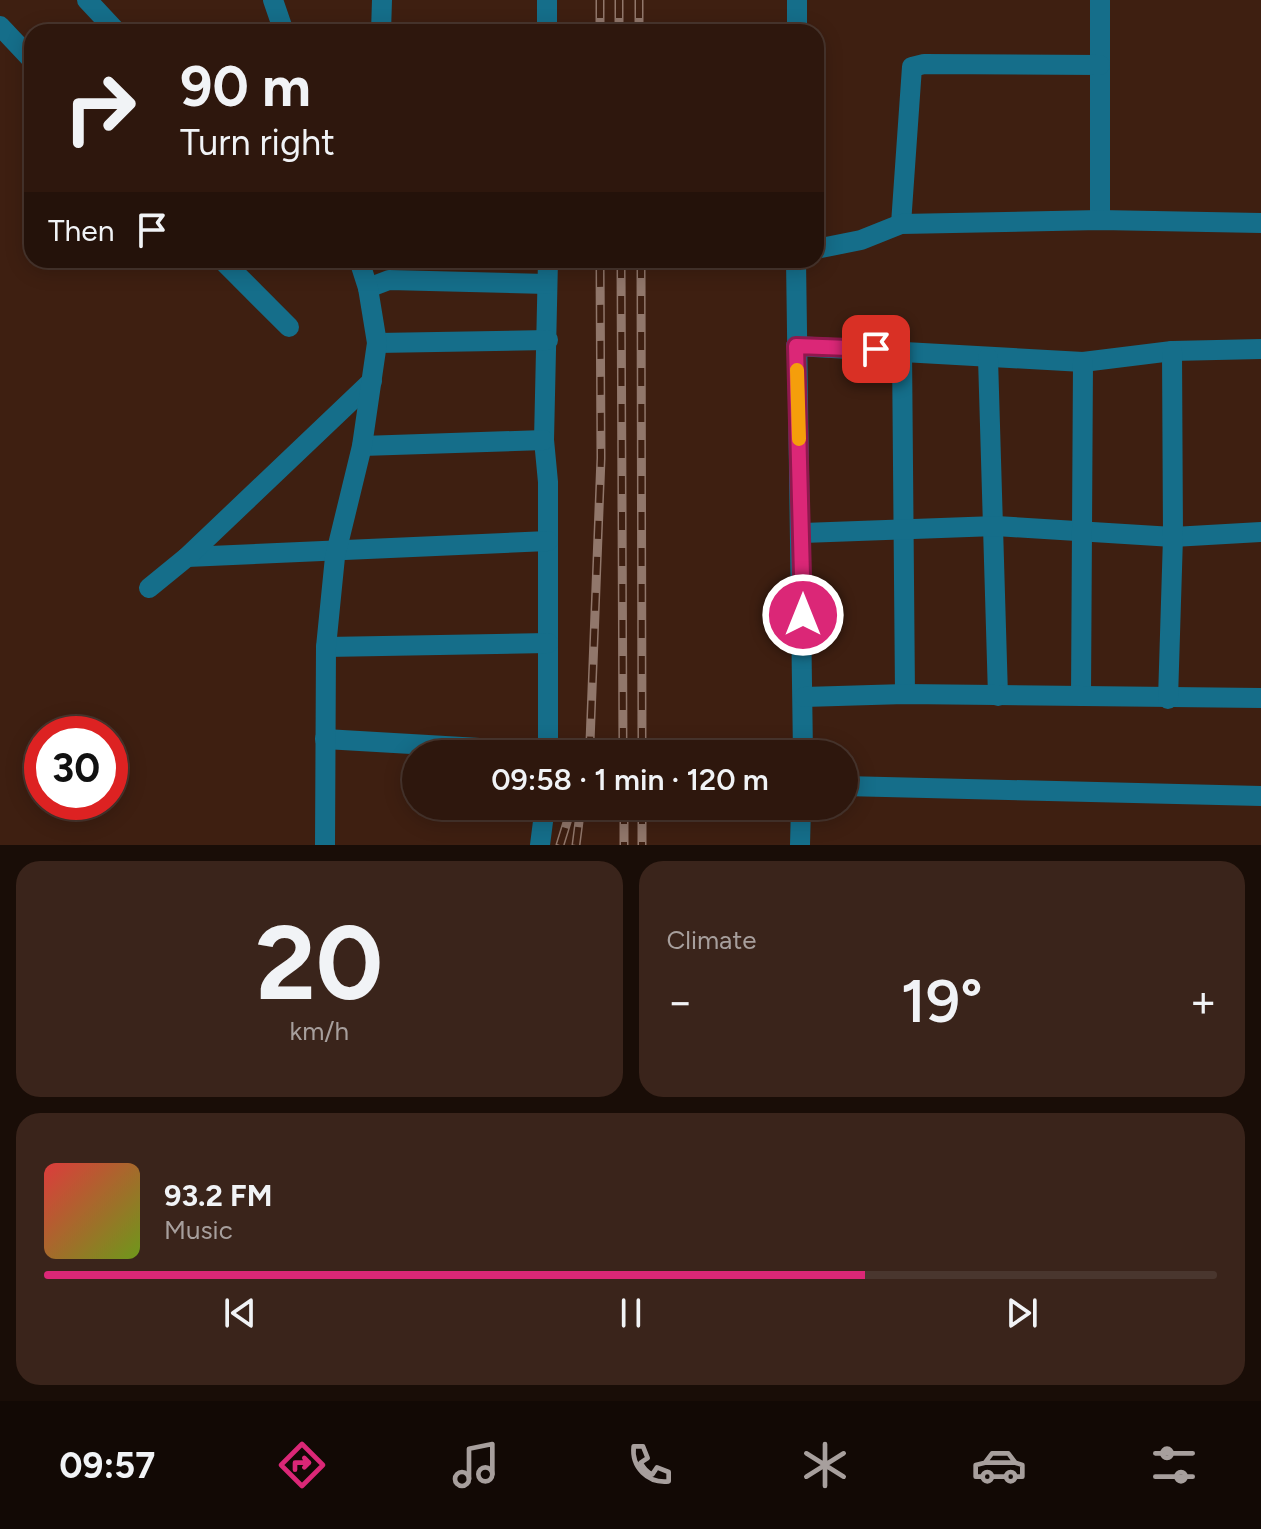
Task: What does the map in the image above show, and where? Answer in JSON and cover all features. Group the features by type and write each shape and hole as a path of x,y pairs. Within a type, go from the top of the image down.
{"street":[{"path":"87,0 110,24"},
{"path":"273,0 281,24"},
{"path":"381,24 382,0"},
{"path":"547,0 547,24"},
{"path":"797,0 797,24"},
{"path":"1100,0 1100,220"},
{"path":"0,26 24,52"},
{"path":"901,224 912,67 924,64 1100,65"},
{"path":"824,247 861,240 901,224 1100,220 1261,223"},
{"path":"230,268 289,327"},
{"path":"325,845 326,647 339,549 362,446 377,343 362,268"},
{"path":"548,268 544,440 548,541 548,740"},
{"path":"796,268 803,533 803,740"},
{"path":"368,288 388,270 547,284"},
{"path":"377,343 548,340"},
{"path":"796,346 1083,362 1172,351 1261,349"},
{"path":"902,350 905,694"},
{"path":"1168,699 1173,537 1172,351"},
{"path":"988,358 996,526 998,696"},
{"path":"1081,696 1083,362"},
{"path":"149,588 187,557 372,381"},
{"path":"362,446 544,440"},
{"path":"803,533 996,526 1173,537 1261,532"},
{"path":"187,557 548,541"},
{"path":"326,647 548,643"},
{"path":"804,697 905,694 1261,698"},
{"path":"325,739 402,744"},
{"path":"858,786 1261,796"},
{"path":"540,845 543,820"},
{"path":"800,845 801,820"}],"railway":[{"path":"600,0 600,24"},
{"path":"619,0 619,24"},
{"path":"639,0 639,24"},
{"path":"590,740 601,458 600,268"},
{"path":"621,268 623,740"},
{"path":"641,268 642,740"},
{"path":"560,845 568,820"},
{"path":"576,845 579,820"},
{"path":"624,820 624,845"},
{"path":"642,820 642,845"}],"slow traffic":[{"path":"797,370 799,439"}],"route":[{"path":"803,615 796,346 876,349"}]}
